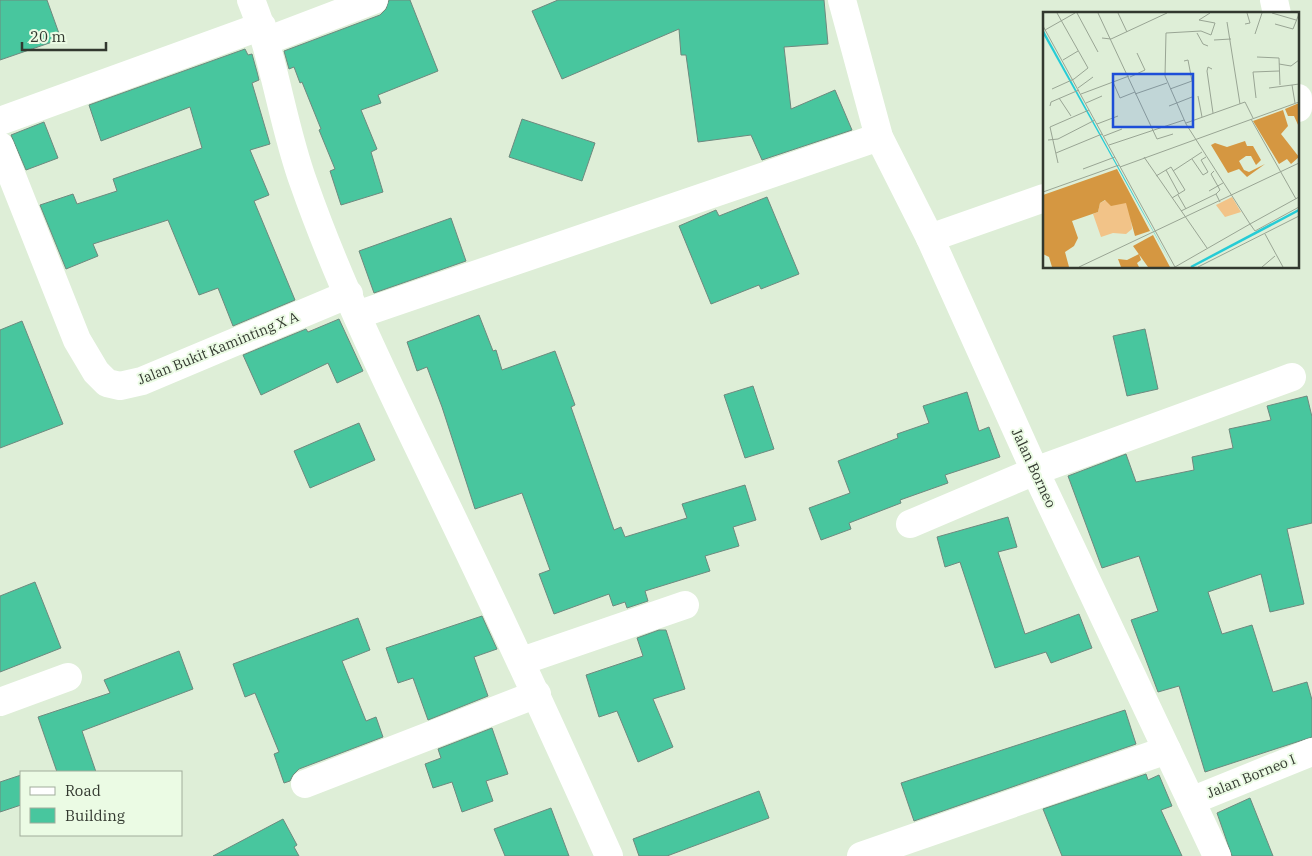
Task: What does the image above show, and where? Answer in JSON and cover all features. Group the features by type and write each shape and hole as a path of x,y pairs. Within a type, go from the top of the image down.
{"street":[{"path":"251,0 264,34 277,92 304,184 353,304 522,661 609,856"},
{"path":"0,121 264,34 374,0"},
{"name":"Jalan Borneo","path":"842,0 879,138 930,238 1035,470 1217,856"},
{"path":"353,304 879,138"},
{"name":"Jalan Bukit Kaminting X A","path":"0,146 77,340 96,372 107,384 120,386 142,381 353,304"},
{"path":"930,238 1043,198"},
{"path":"910,524 1035,470 1292,377"},
{"path":"522,661 685,605"},
{"path":"0,702 68,677"},
{"path":"304,784 537,694"},
{"path":"861,856 1167,750"},
{"name":"Jalan Borneo I","path":"1191,801 1312,752"}],"building":[{"path":"0,0 47,0 61,39 0,60"},
{"path":"389,0 410,0 438,71 378,95 381,103 361,110 377,149 371,152 383,192 341,205 330,171 335,169 319,130 321,129 294,67 289,69 284,51 380,15 386,9"},
{"path":"558,0 824,0 828,44 784,47 791,109 835,90 852,130 762,160 751,135 698,142 686,55 681,55 679,29 562,79 532,11"},
{"path":"245,49 248,55 252,54 257,72 259,80 252,83 270,144 250,150 269,195 254,201 295,300 233,326 218,288 199,295 168,220 93,244 98,256 66,269 40,205 73,194 77,204 117,191 113,179 202,148 190,107 101,141 89,105"},
{"path":"522,119 595,143 582,181 509,157"},
{"path":"44,122 58,158 26,170 11,135"},
{"path":"767,197 799,274 761,289 759,285 711,304 679,226 716,210 719,216"},
{"path":"451,218 466,261 374,293 359,251"},
{"path":"479,315 493,351 496,350 502,370 555,351 575,405 571,407 614,530 621,527 625,537 687,518 682,504 745,485 756,520 733,527 739,546 705,556 710,571 645,591 648,601 627,608 625,602 613,606 609,594 554,614 539,574 550,570 522,493 475,509 427,367 417,371 407,342"},
{"path":"339,319 363,371 337,383 328,363 261,395 243,355 306,329 308,332"},
{"path":"22,321 63,424 0,448 0,330"},
{"path":"1145,329 1158,389 1127,396 1113,336"},
{"path":"753,386 774,449 745,458 724,395"},
{"path":"967,392 979,431 989,427 1000,457 945,475 948,483 900,500 901,503 849,523 851,529 821,540 809,508 850,493 838,461 898,438 897,434 929,423 923,406"},
{"path":"1307,396 1312,417 1312,523 1287,529 1304,604 1270,612 1261,574 1208,592 1222,634 1252,625 1273,692 1307,682 1312,700 1312,737 1205,772 1179,686 1158,692 1131,620 1158,611 1139,556 1102,568 1068,476 1126,454 1136,482 1194,470 1192,457 1233,448 1229,429 1271,420 1267,406"},
{"path":"359,423 375,460 310,488 294,451"},
{"path":"1008,517 1017,547 998,552 1025,634 1079,614 1092,648 1051,663 1046,652 995,668 960,562 945,567 937,537"},
{"path":"35,582 61,648 0,672 0,596"},
{"path":"482,616 497,649 474,657 488,696 428,720 413,678 398,683 386,648"},
{"path":"358,618 370,650 342,661 366,721 376,717 383,737 299,769 290,781 284,783 274,754 279,752 255,693 245,697 233,664"},
{"path":"659,630 666,630 685,689 653,699 673,747 638,762 617,711 599,717 586,675 643,656 637,638"},
{"path":"179,651 193,689 82,731 96,771 57,771 38,717 110,693 104,680"},
{"path":"1125,710 1136,744 914,821 901,783"},
{"path":"492,728 508,774 486,781 493,801 462,812 452,782 433,788 425,764 441,758 438,749"},
{"path":"1146,774 1148,780 1159,775 1172,806 1161,810 1182,856 1062,856 1043,809"},
{"path":"20,775 20,805 0,812 0,782"},
{"path":"759,791 769,818 667,856 639,856 633,839"},
{"path":"1250,798 1273,856 1232,856 1217,813"},
{"path":"551,808 569,856 505,856 494,829"},
{"path":"283,819 297,845 294,847 299,856 213,856"}]}
